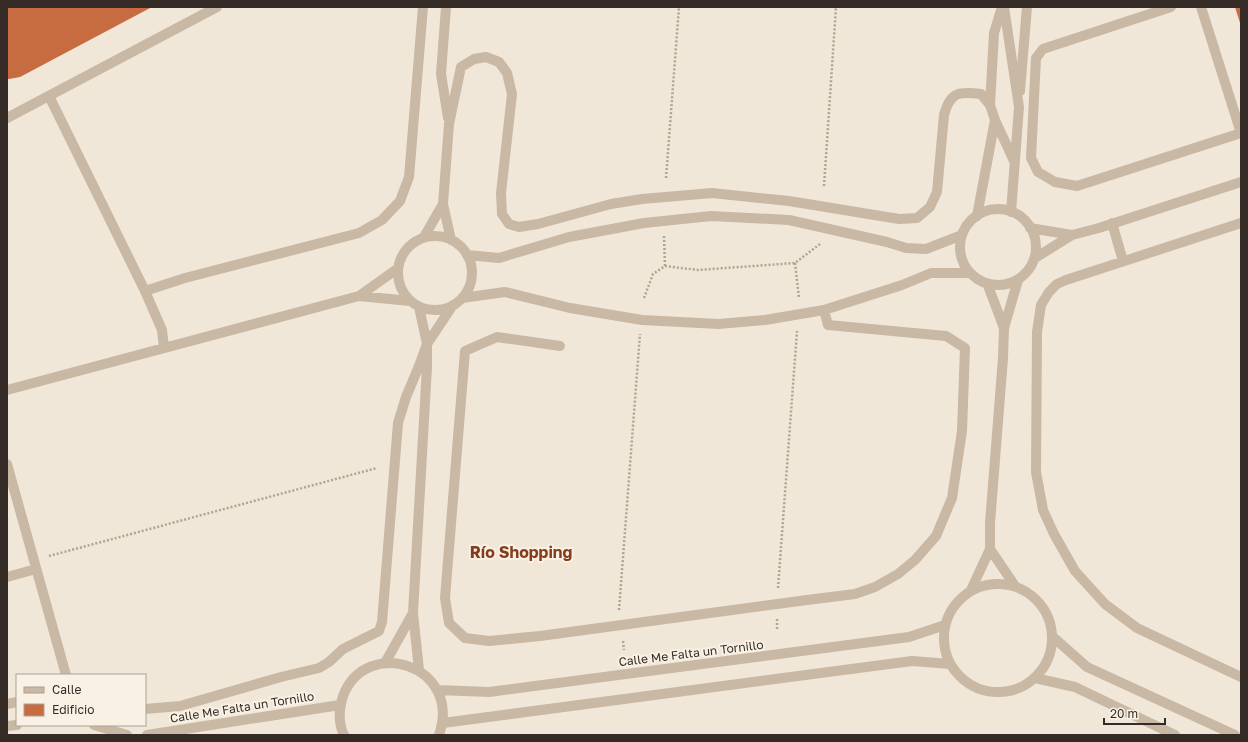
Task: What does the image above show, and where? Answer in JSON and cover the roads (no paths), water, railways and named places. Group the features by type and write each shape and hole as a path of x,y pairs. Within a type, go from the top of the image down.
{"street":[{"path":"7,118 217,7"},
{"path":"144,291 185,278 359,233 382,220 400,201 409,177 422,7"},
{"path":"446,7 441,74 449,124"},
{"path":"990,106 994,33 1003,7"},
{"path":"1003,7 1018,107"},
{"path":"1011,212 1027,7"},
{"path":"1171,7 1043,49 1036,58 1031,158 1038,172 1055,182 1077,186 1241,133 1201,7"},
{"path":"451,240 443,204 449,124 461,68 474,59 486,57 499,62 507,73 512,94 501,193 502,214 509,224 519,227 611,204 642,199 712,193 789,201 899,219 917,218 930,207 937,192 944,115 947,102 956,94 968,92 981,94 990,106 1014,161"},
{"path":"48,96 162,330 164,348"},
{"path":"977,216 995,120"},
{"path":"1034,258 1072,235 1241,182"},
{"path":"424,237 443,204"},
{"path":"999,210 1011,212 1022,218 1035,237 1036,248 1031,267 1018,280 1008,284 997,285 987,283 970,273 964,264 960,245 962,235 968,224 977,216 987,211 999,210"},
{"path":"467,255 499,258 570,236 644,222 711,216 789,220 887,242 906,248 926,249 962,235"},
{"path":"1112,223 1123,261"},
{"path":"1241,223 1066,280 1057,284 1049,292 1041,305 1037,332 1036,472 1043,510 1054,534 1075,571 1105,604 1137,628 1241,677"},
{"path":"1030,228 1072,235"},
{"path":"146,709 180,706 281,677 319,668 343,649 379,631 383,616 394,492 397,428 406,396 419,366 426,344 453,305 462,298 468,289 472,277 471,266 467,255 460,246 451,240 442,237 424,237 414,242 400,258 398,281 402,292 410,301 419,307 430,310 442,309 453,305"},
{"path":"7,390 359,296 398,269"},
{"path":"462,298 505,292 570,308 642,320 719,324 765,320 824,310 932,274 970,273"},
{"path":"971,590 993,584 1015,586 1034,597 1048,615 1053,637 1048,659 1035,678 1019,688 1000,692 980,689 963,679 950,664 944,645 945,625 954,605 971,590 990,549 990,523 1004,328 1018,280"},
{"path":"987,283 1004,328"},
{"path":"359,296 410,301"},
{"path":"419,307 426,344 427,367 413,613 419,670"},
{"path":"560,346 497,337 466,351 445,598 449,623 465,638 489,641 540,636 855,594 875,587 898,574 915,560 936,536 952,498 962,430 965,348 946,336 828,325 824,310"},
{"path":"7,464 66,674"},
{"path":"990,549 1015,586"},
{"path":"7,577 36,569"},
{"path":"385,663 413,613"},
{"name":"Calle Me Falta un Tornillo","path":"438,690 489,692 909,637 945,625"},
{"path":"1053,637 1087,667 1234,735"},
{"path":"443,723 912,661 950,664"},
{"path":"344,735 339,718 340,705 346,689 356,676 370,668 385,663 403,664 419,670 430,679 438,690 443,706 443,723 439,735"},
{"path":"1035,678 1075,687 1175,735"},
{"name":"Calle Me Falta un Tornillo","path":"147,735 340,705"},
{"path":"97,726 127,735"}],"district":[{"name":"Río Shopping","path":"521,552"}]}
